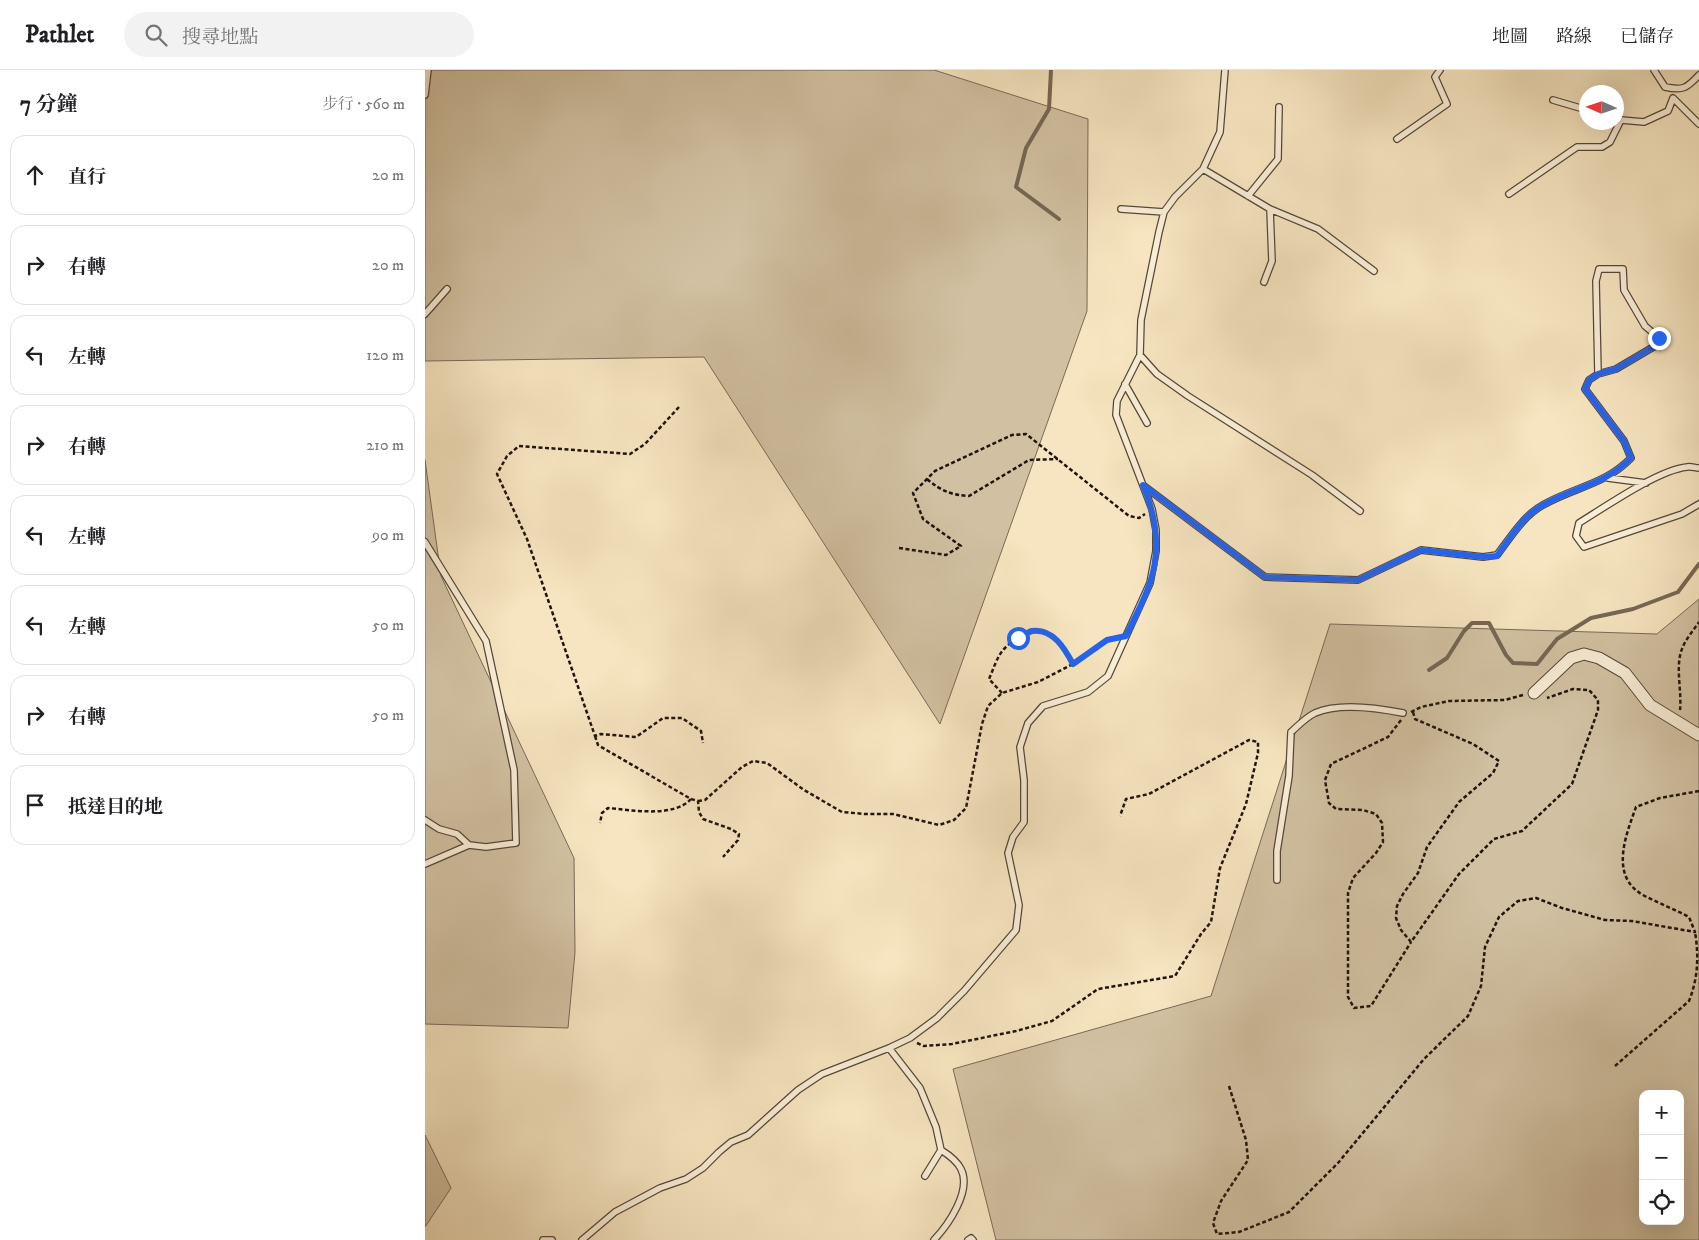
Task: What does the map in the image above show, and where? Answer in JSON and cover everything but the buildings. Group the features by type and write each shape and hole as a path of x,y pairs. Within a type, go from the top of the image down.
{"street":[{"path":"1534,693 1571,658 1584,654 1599,658 1625,673 1650,705 1699,735"}],"lane":[{"path":"425,95 428,70"},
{"path":"582,1240 615,1212 660,1188 686,1179 703,1168 731,1142 748,1134 798,1090 822,1074 910,1038 937,1018 957,998 1016,930 1019,905 1008,853 1013,837 1024,822 1024,780 1020,747 1028,723 1043,706 1088,692 1108,676 1150,583 1156,551 1156,530 1152,509 1116,415 1117,401 1140,356 1141,320 1164,212 1184,187 1203,169 1220,132 1225,70"},
{"path":"1397,139 1447,104 1435,78 1440,70"},
{"path":"1654,70 1665,87 1680,90 1688,86 1699,75"},
{"path":"1624,120 1645,122 1668,111 1674,89"},
{"path":"1673,98 1699,124"},
{"path":"1553,100 1579,108"},
{"path":"1248,196 1277,159 1279,107"},
{"path":"1509,194 1577,148 1602,147 1610,142 1615,130"},
{"path":"1203,169 1270,209 1318,229 1374,271"},
{"path":"1121,209 1164,212"},
{"path":"1264,282 1272,261 1270,209"},
{"path":"1143,485 1265,577 1358,580 1421,550 1483,557 1497,556 1529,516 1543,505 1607,478 1620,470 1631,458 1624,441 1585,389 1589,380 1598,374 1616,369 1655,346 1659,338 1645,326 1624,290 1623,269 1599,269 1596,281 1598,374"},
{"path":"425,314 447,289"},
{"path":"1140,356 1157,374 1188,396 1312,475 1360,511"},
{"path":"1125,384 1147,423"},
{"path":"1699,468 1688,466 1665,473 1579,523 1576,536 1584,547 1682,514 1699,504"},
{"path":"1607,478 1647,483"},
{"path":"425,542 486,641 514,770 516,843 486,847 469,846 425,864"},
{"path":"1277,880 1277,851 1289,776 1291,732 1303,720 1317,712 1349,707 1381,708 1403,714"},
{"path":"425,820 439,829 457,834 469,846"},
{"path":"889,1048 920,1088 936,1127 941,1150 925,1176"},
{"path":"934,1240 944,1229 963,1196 962,1170 950,1156 941,1150"},
{"path":"968,1240 971,1238 973,1240"},
{"path":"543,1240 552,1240"}],"path":[{"path":"679,407 645,444 630,454 519,446 507,456 497,474 527,539 599,745 691,799 698,802 705,800 742,767 753,761 767,763 804,790 843,812 893,814 939,825 954,820 966,808 982,724 988,706 1002,693 1039,682 1073,664 1107,640 1126,636"},
{"path":"899,548 946,556 961,546 923,519 913,492 935,471 1012,435 1026,434 1129,516 1139,518 1152,509"},
{"path":"927,479 939,490 969,496 1029,460 1058,459"},
{"path":"1678,721 1681,697 1679,677 1681,650 1699,622"},
{"path":"1002,693 989,678 1002,651 1018,638 1032,631 1049,633 1065,649 1073,664"},
{"path":"1573,689 1589,690 1598,700 1598,710 1571,784 1522,831 1494,839 1459,874 1411,942 1371,1006 1354,1008 1348,997 1348,893 1353,878 1376,853 1383,842 1382,823 1375,814 1363,810 1335,809 1329,803 1325,780 1331,764 1388,737 1403,714 1413,712 1421,707 1449,701 1505,700 1534,693 1545,699 1573,689"},
{"path":"1411,942 1401,930 1396,918 1397,906 1418,873 1427,847 1459,802 1493,773 1499,761 1473,744 1415,719 1413,712"},
{"path":"595,736 601,734 636,737 663,718 682,718 701,731 703,743"},
{"path":"910,1038 924,1046 952,1044 1016,1030 1052,1021 1098,989 1175,976 1201,934 1211,922 1220,868 1246,804 1258,753 1258,742 1249,740 1149,794 1126,799 1120,816"},
{"path":"1615,1066 1689,1001 1695,986 1698,955 1695,932 1689,916 1641,894 1628,881 1621,862 1628,830 1636,807 1660,798 1699,790"},
{"path":"600,823 602,813 608,808 659,811 678,808 687,804 691,799"},
{"path":"698,802 699,812 703,819 731,829 739,834 738,840 723,857"},
{"path":"1229,1086 1246,1140 1248,1160 1221,1200 1213,1223 1217,1234 1239,1232 1289,1212 1337,1163 1425,1059 1468,1016 1481,986 1485,947 1499,917 1518,901 1536,898 1561,908 1605,920 1632,920 1695,932"}],"shaded area":[{"path":"427,70 934,70 1088,119 1087,311 940,724 704,357 425,361 425,74"},
{"path":"425,460 441,576 574,858 575,952 568,1028 425,1024"},
{"path":"1699,599 1699,1240 996,1240 953,1069 1211,996 1330,624 1657,634"},
{"path":"425,1135 451,1188 425,1227"}],"waterway":[{"path":"1051,70 1049,109 1026,148 1016,187 1059,219"},
{"path":"1429,670 1447,658 1464,631 1472,623 1489,623 1506,655 1513,663 1537,664 1557,639 1591,618 1633,609 1678,592 1699,564"}],"route":[{"path":"1018,638 1032,631 1049,633 1065,649 1073,664 1107,640 1126,636 1150,583 1156,551 1156,530 1152,509 1143,485 1265,577 1358,580 1421,550 1483,557 1497,556 1529,516 1543,505 1607,478 1620,470 1631,458 1624,441 1585,389 1589,380 1598,374 1616,369 1655,346 1659,338"}]}
